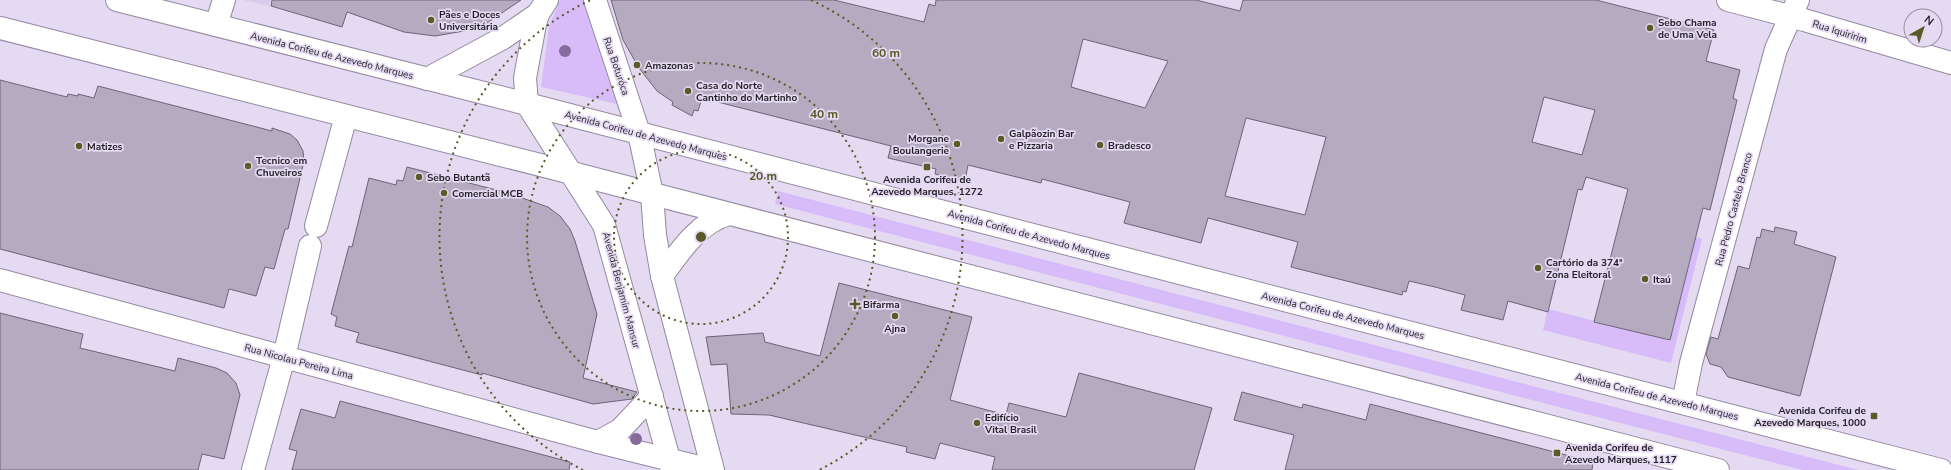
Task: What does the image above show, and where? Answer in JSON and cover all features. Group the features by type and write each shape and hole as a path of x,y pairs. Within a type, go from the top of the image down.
{"main road":[{"name":"Avenida Corifeu de Azevedo Marques","path":"117,0 527,104 1941,470"},
{"path":"216,25 224,0"},
{"name":"Rua Boturóca","path":"595,0 639,133"},
{"name":"Rua Iquiririm","path":"1728,0 1794,8 1951,63"},
{"path":"427,79 503,38 543,7"},
{"path":"527,104 525,78 543,7"},
{"name":"Rua Pedro Castelo Branco","path":"1683,403 1693,355 1776,49 1794,8"},
{"path":"0,28 572,173 1718,470"},
{"name":"Avenida Benjamim Mansur","path":"527,104 604,225 671,466"},
{"path":"253,470 284,357 313,236 346,116"},
{"path":"639,133 652,194 655,234 662,276 712,470"},
{"path":"662,276 686,244 716,218 729,214"},
{"name":"Rua Nicolau Pereira Lima","path":"0,280 598,442 671,466 712,470"},
{"path":"598,442 620,430 652,396"}],"shaded area":[{"path":"243,0 270,0 269,6"},
{"path":"560,0 588,0 621,105 541,87 549,26"},
{"path":"778,191 1858,470 1802,470 775,204"},
{"path":"1696,237 1702,239 1671,363 1543,330 1548,309 1670,340"}],"building":[{"name":"Pães e Doces Universitária","path":"272,0 521,0 487,23 464,31 435,36 404,32 347,12 342,27 271,6"},
{"path":"611,0 834,0 924,22 929,4 935,6 936,0 1196,0 1240,11 1243,0 1596,0 1714,30 1706,61 1740,70 1733,98 1737,100 1710,210 1703,208 1670,340 1594,322 1628,189 1586,177 1582,190 1578,189 1548,312 1508,301 1503,320 1461,310 1465,295 1435,287 1409,281 1406,292 1403,291 1402,295 1291,267 1298,242 1208,218 1201,243 1124,223 1130,202 1042,179 1041,183 968,165 965,181 935,174 936,169 888,158 891,146 702,98 698,111 694,110 692,116 672,105 673,102 657,91 639,68 623,40","holes":["1083,39 1168,61 1145,108 1071,87","1544,97 1595,110 1582,155 1532,142","1246,118 1326,137 1305,215 1225,196"]},
{"path":"0,80 67,97 68,94 78,96 78,94 94,98 98,86 272,131 272,128 290,134 297,140 303,151 304,161 288,229 285,229 274,269 265,267 256,296 229,289 224,308 0,249"},
{"path":"407,167 508,193 548,207 560,216 570,229 575,241 597,314 583,378 637,392 632,399 593,404 482,373 482,375 356,342 359,333 335,326 337,317 331,314 349,246 352,247 369,178 396,185 397,180 403,181"},
{"path":"1775,227 1797,232 1794,244 1836,257 1800,396 1728,377 1721,367 1710,364 1706,354 1711,337 1718,339 1738,266 1749,269 1757,237 1760,238 1762,229 1774,232"},
{"path":"839,283 972,317 950,400 1006,415 1009,403 1066,417 1079,373 1212,408 1194,470 992,470 995,457 940,443 935,459 906,452 907,447 769,415 731,414 727,364 711,365 706,337 763,333 765,342 820,356"},
{"path":"0,313 83,334 80,348 175,371 178,358 216,368 227,373 236,383 240,395 224,459 202,454 198,470 0,470"},
{"path":"1242,392 1302,408 1303,404 1366,420 1370,404 1593,462 1592,470 1285,470 1294,435 1234,420"},
{"path":"340,401 570,462 569,470 292,470 297,451 289,449 301,409 335,418"}],"place":[{"name":"Pães e Doces Universitária","path":"431,20"},
{"name":"Sebo Chama de Uma Vela","path":"1650,28"},
{"name":"Amazonas","path":"637,65"},
{"name":"Casa do Norte Cantinho do Martinho","path":"688,91"},
{"name":"Galpãozin Bar e Pizzaria","path":"1001,139"},
{"name":"Morgane Boulangerie","path":"957,144"},
{"name":"Bradesco","path":"1100,145"},
{"name":"Matizes","path":"79,146"},
{"name":"Tecnico em Chuveiros","path":"248,166"},
{"name":"Avenida Corifeu de Azevedo Marques, 1272","path":"927,167"},
{"name":"Sebo Butantã","path":"419,177"},
{"name":"Comercial MCB","path":"444,193"},
{"name":"Cartório da 374ª Zona Eleitoral","path":"1538,268"},
{"name":"Itaú","path":"1645,279"},
{"name":"Bifarma","path":"855,304"},
{"name":"Ajna","path":"895,316"},
{"name":"Avenida Corifeu de Azevedo Marques, 1000","path":"1874,416"},
{"name":"Edifício Vital Brasil","path":"977,423"},
{"name":"Avenida Corifeu de Azevedo Marques, 1117","path":"1557,453"}]}
